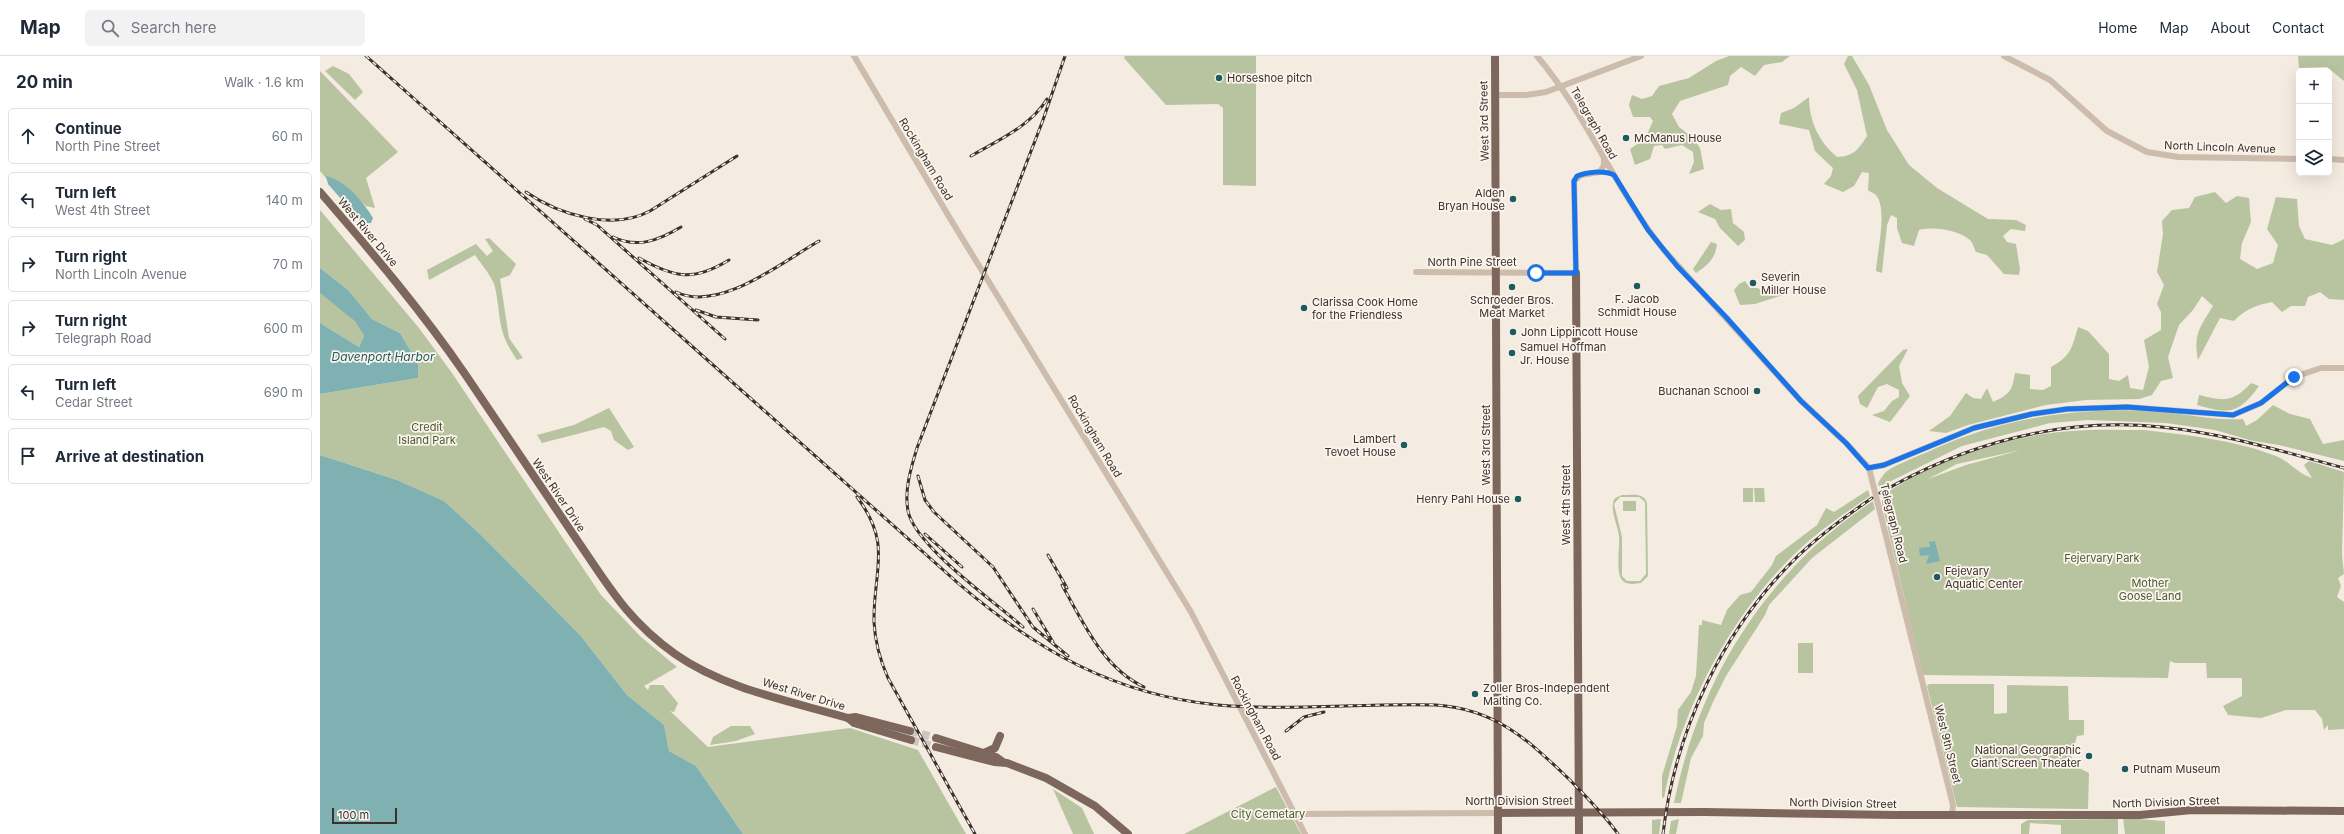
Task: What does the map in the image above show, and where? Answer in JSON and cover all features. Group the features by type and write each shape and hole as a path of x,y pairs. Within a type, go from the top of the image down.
{"main road":[{"name":"West 3rd Street","path":"1494,56 1498,834"},
{"name":"West River Drive","path":"320,192 418,311 468,378 608,589 635,620 675,654 700,670 729,682 848,718 856,717 910,736"},
{"name":"West 4th Street","path":"1576,273 1578,834"},
{"path":"984,753 995,748 1000,736"},
{"path":"1002,762 996,757 984,753 936,743 994,762 1002,762 1032,771 1058,783 1095,806 1128,834"},
{"name":"North Division Street","path":"1498,812 2140,815 2205,810 2344,812"}],"street":[{"name":"Rockingham Road","path":"854,56 951,220 1191,612 1305,834"},
{"name":"Telegraph Road","path":"1537,56 1562,86 1603,158 1648,230 1677,266 1726,317 1801,401 1846,443 1868,468 1921,679"},
{"path":"1495,95 1534,94 1562,86 1642,56"},
{"name":"North Lincoln Avenue","path":"2004,56 2050,80 2107,131 2147,152 2178,157 2296,159"},
{"path":"1603,158 1604,165 1600,172 1614,175"},
{"path":"2332,159 2344,160"},
{"name":"West 4th Street","path":"1576,273 1574,181 1577,176 1600,172"},
{"name":"North Pine Street","path":"1416,272 1576,273"},
{"path":"1868,468 1884,465 1974,428 2032,414 2067,409 2127,407 2233,415 2261,403 2294,377 2321,368 2344,368"},
{"name":"West 9th Street","path":"1921,679 1953,805 1952,814"},
{"name":"North Division Street","path":"1294,814 1498,812"}],"green space":[{"path":"1125,56 1256,56 1256,186 1223,185 1223,108 1218,104 1166,105 1124,58"},
{"path":"1729,56 1790,56 1782,62 1764,65 1755,76 1741,67 1730,76 1728,85 1680,101 1672,114 1679,127 1693,138 1700,148 1704,169 1689,174 1694,162 1693,152 1682,145 1665,149 1662,145 1654,146 1650,159 1635,165 1630,149 1645,139 1653,121 1650,117 1633,117 1629,105 1632,95 1642,99 1652,96 1659,86 1689,78 1716,61"},
{"path":"1848,56 1852,56 1869,85 1887,130 1909,165 1937,188 1988,219 2016,220 2026,225 2025,231 2011,229 2003,236 2007,242 2016,244 2020,269 2019,275 2004,274 1987,255 1976,252 1970,240 1953,231 1931,228 1919,230 1914,246 1902,243 1897,228 1897,218 1891,215 1887,225 1882,273 1876,271 1882,220 1881,210 1876,195 1868,190 1869,173 1862,172 1854,186 1843,192 1824,184 1831,176 1833,168 1815,151 1809,130 1779,124 1781,113 1794,108 1809,97 1809,106 1813,123 1825,145 1837,157 1852,154 1858,149 1867,136 1857,90 1844,64"},
{"path":"2298,56 2344,56 2344,81 2332,71 2332,68 2299,68"},
{"path":"333,66 349,74 363,92 355,100 325,71"},
{"path":"320,71 398,152 366,178 375,208 366,206 350,190 342,197 320,171"},
{"path":"2215,192 2226,203 2237,196 2249,198 2251,222 2242,243 2240,259 2257,269 2273,263 2278,245 2267,229 2276,197 2297,199 2299,226 2305,239 2332,245 2344,239 2344,300 2329,299 2320,292 2308,297 2305,306 2291,306 2282,312 2272,302 2252,308 2242,313 2234,321 2220,318 2198,360 2196,344 2197,337 2201,325 2213,306 2202,296 2193,310 2179,325 2168,357 2173,378 2161,381 2152,395 2139,399 2086,400 2046,405 1968,425 1946,433 1929,431 1950,416 1966,393 1973,398 1981,399 1987,388 1993,402 2003,397 2007,394 2013,384 2015,373 2030,375 2030,389 2043,390 2051,386 2051,367 2063,359 2070,351 2078,327 2088,331 2109,354 2109,379 2119,381 2128,375 2130,388 2143,390 2149,367 2144,340 2161,330 2161,312 2157,304 2164,285 2157,272 2163,234 2162,221 2172,210 2189,208 2195,197"},
{"path":"1710,204 1721,210 1731,209 1733,223 1744,232 1745,240 1738,246 1720,228 1715,219 1698,212"},
{"name":"Credit Island Park","path":"320,210 419,328 452,373 601,595 641,637 677,667 644,686 648,690 650,685 663,685 678,703 674,712 670,711 708,747 850,728 918,750 966,834 743,834 696,766 669,751 664,725 627,695 580,635 481,535 444,501 397,480 320,455 320,394 418,378 418,364 400,333 372,319 348,290 320,268"},
{"path":"489,238 516,264 510,275 500,279 509,338 523,358 517,360 510,349 503,332 494,283 475,255 429,280 427,270 476,244 487,256 493,251 485,239"},
{"path":"1711,242 1717,244 1715,254 1704,267 1696,273 1693,269"},
{"path":"1745,281 1750,288 1758,288 1767,293 1783,288 1783,295 1755,304 1740,305 1734,290 1739,284"},
{"path":"320,293 357,322 364,336 359,347 320,323"},
{"path":"1908,349 1899,366 1902,383 1910,396 1890,422 1872,415 1884,411 1892,401 1899,397 1899,390 1887,384 1878,387 1867,408 1860,404 1858,396 1903,350"},
{"path":"2251,383 2259,386 2252,396 2239,407 2232,410 2217,410 2197,405 2199,395 2227,399 2245,390"},
{"path":"2273,405 2290,414 2310,419 2323,444 2344,440 2344,461 2279,445 2253,441 2215,430 2166,423 2088,420 2050,423 1962,446 1879,487 1878,483 1888,470 1934,449 1960,438 2014,422 2068,413 2124,410 2176,413 2220,419 2243,419 2246,426 2257,420"},
{"path":"609,408 634,447 628,450 614,440 611,431 604,427 542,443 537,435 574,425"},
{"name":"Fejervary Park","path":"2144,430 2194,436 2260,450 2281,458 2302,474 2312,478 2304,465 2309,461 2344,472 2342,555 2344,574 2338,578 2341,586 2337,597 2344,602 2344,729 2328,730 2328,725 2324,730 2322,719 2315,710 2286,710 2261,718 2228,715 2223,706 2242,696 2242,678 2207,678 2206,663 2175,663 2170,661 2168,678 1923,675 1882,504 1882,496 1925,471 1948,460 1996,444 2021,438 2071,431","holes":["2021,450 1966,465 1928,479 1957,464"]},
{"path":"1743,488 1753,488 1753,502 1743,502"},
{"path":"1754,488 1764,488 1765,502 1755,502"},
{"path":"1868,490 1870,496 1818,533 1785,564 1760,592 1737,623 1717,656 1699,691 1684,727 1672,763 1664,798 1662,797 1662,776 1677,726 1678,710 1691,692 1696,676 1699,625 1702,625 1702,620 1721,625 1727,610 1740,595 1751,592 1772,565 1776,556 1817,525 1826,508 1834,512"},
{"path":"1622,495 1637,495 1643,497 1647,503 1648,576 1641,583 1627,583 1623,581 1619,573 1619,533 1613,512 1613,502 1615,498","holes":["1620,497 1639,497 1645,502 1646,574 1640,581 1627,581 1622,576 1622,537 1614,504"]},
{"path":"1623,501 1636,501 1636,511 1623,511"},
{"path":"1873,501 1875,509 1812,558 1769,605 1765,615 1726,676 1713,702 1704,723 1703,736 1691,758 1681,803 1674,803 1685,757 1701,713 1720,671 1743,632 1770,595 1800,560 1835,529"},
{"path":"1798,643 1813,643 1813,673 1798,673"},
{"path":"1929,684 1994,684 1994,714 2007,713 2007,685 2068,686 2069,720 2084,720 2084,735 2077,736 2071,756 2075,766 2089,773 2088,809 1957,807 1927,686"},
{"path":"731,726 750,726 755,734 736,741 710,745 713,737"},
{"name":"City Cemetary","path":"1276,787 1301,834 1184,834"},
{"path":"1053,789 1082,808 1094,834 1073,834"},
{"path":"2123,818 2165,821 2165,834 2125,834"},
{"path":"1661,819 1659,834 1652,834 1652,820"},
{"path":"1679,819 1676,834 1669,834 1671,821"},
{"path":"2118,819 2118,834 2061,834 2061,825 2030,823 2029,834 2021,834 2021,824 2028,820"}],"water":[{"path":"326,176 347,187 359,198 373,218 371,223 363,224 328,184"},
{"name":"Davenport Harbor","path":"320,268 348,290 372,319 400,333 418,364 418,378 320,394 320,323 359,347 364,336 356,322 320,293"},
{"path":"320,455 397,480 444,501 481,535 580,635 627,695 664,725 669,751 696,766 743,834 320,834"},
{"path":"1935,541 1940,561 1926,564 1929,555 1920,556 1919,548 1930,547 1929,542"}],"tunnel":[{"path":"910,731 936,738"},
{"path":"911,740 936,747"}],"railway":[{"path":"366,56 959,584 988,608 1048,649 1079,666 1111,680 1180,700 1245,707 1436,705 1476,713 1494,720 1525,740 1569,779 1618,834"},
{"path":"1023,627 957,572 925,540 914,525 908,511 907,495 912,463 917,448 1043,120 1065,56"},
{"path":"971,156 1023,125 1040,109 1047,99"},
{"path":"526,192 554,207 586,218 620,220 635,217 650,211 737,156"},
{"path":"585,219 597,225 725,339"},
{"path":"613,237 622,241 640,243 665,236 681,227"},
{"path":"676,292 693,297 711,296 730,291 769,272 819,241"},
{"path":"639,258 663,270 684,275 705,272 729,260"},
{"path":"696,310 716,317 758,320"},
{"path":"1880,493 1913,475 1946,460 1981,448 2051,430 2087,426 2124,425 2184,430 2230,438 2344,468"},
{"path":"918,476 925,500 934,512 993,567 1033,627 1068,656"},
{"path":"857,497 868,514 875,529 878,544 879,558 874,604 874,622 878,650 888,678 975,834"},
{"path":"1663,834 1669,795 1691,720 1707,683 1725,649 1747,616 1771,585 1798,556 1816,540 1872,498"},
{"path":"925,534 962,567"},
{"path":"1048,555 1067,588"},
{"path":"1062,585 1086,629 1106,656 1130,679 1144,687"},
{"path":"1033,609 1053,642"},
{"path":"1286,731 1304,717 1324,712"}],"place":[{"name":"Horseshoe pitch","path":"1219,78"},
{"name":"McManus House","path":"1626,138"},
{"name":"Alden Bryan House","path":"1513,199"},
{"name":"Severin Miller House","path":"1753,283"},
{"name":"F. Jacob Schmidt House","path":"1637,286"},
{"name":"Schroeder Bros. Meat Market","path":"1512,287"},
{"name":"Clarissa Cook Home for the Friendless","path":"1304,308"},
{"name":"John Lippincott House","path":"1513,332"},
{"name":"Samuel Hoffman Jr. House","path":"1512,353"},
{"name":"Buchanan School","path":"1757,391"},
{"name":"Lambert Tevoet House","path":"1404,445"},
{"name":"Henry Pahl House","path":"1518,499"},
{"name":"Fejevary Aquatic Center","path":"1937,577"},
{"name":"Zoller Bros-Independent Malting Co.","path":"1475,694"},
{"name":"National Geographic Giant Screen Theater","path":"2089,756"},
{"name":"Putnam Museum","path":"2125,769"}],"route":[{"path":"1536,273 1576,273 1574,181 1577,176 1585,174 1600,172 1614,175 1648,230 1677,266 1726,317 1801,401 1840,437 1868,468 1884,465 1936,442 1974,428 2032,414 2067,409 2127,407 2225,416 2233,415 2241,413 2261,403 2281,385 2294,377"}],"park label":[{"name":"Mother Goose Land","path":"2150,589"}]}
